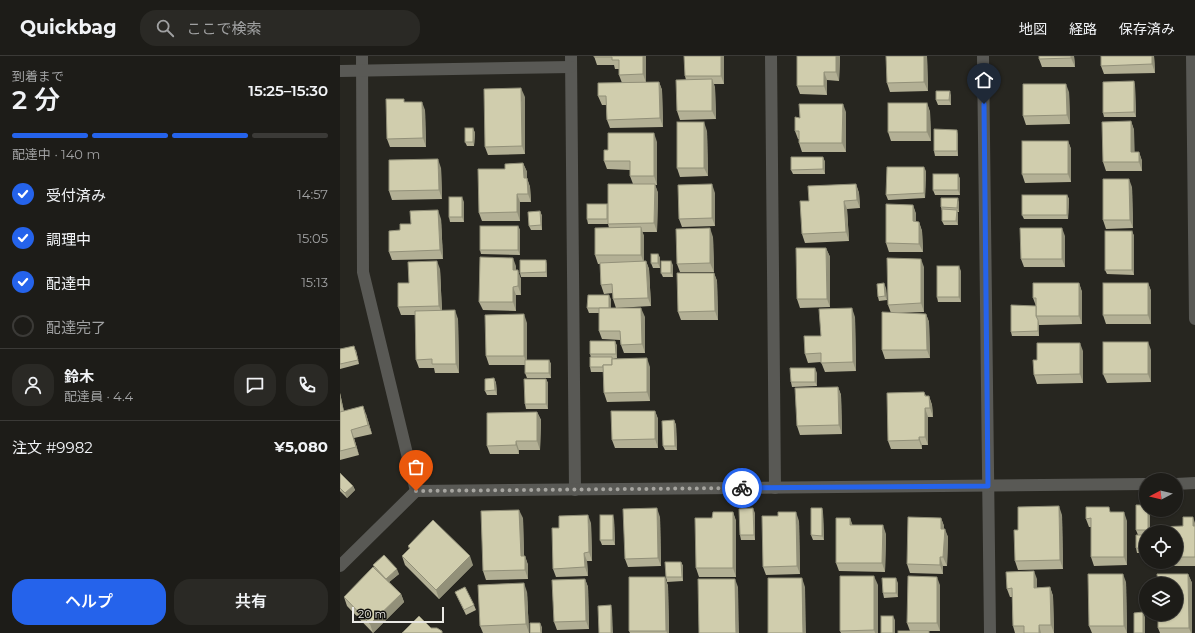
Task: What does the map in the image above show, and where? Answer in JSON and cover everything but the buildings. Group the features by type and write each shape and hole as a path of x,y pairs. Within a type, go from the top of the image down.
{"street":[{"path":"362,56 362,272 416,491"},
{"path":"771,56 775,488"},
{"path":"983,56 990,633"},
{"path":"1192,56 1195,319"},
{"path":"340,71 571,62 575,490"},
{"path":"1183,484 1195,483"},
{"path":"340,566 416,491 1139,484"}],"way so far":[{"path":"416,491 742,488"}],"route":[{"path":"742,488 988,486 984,104"}]}
